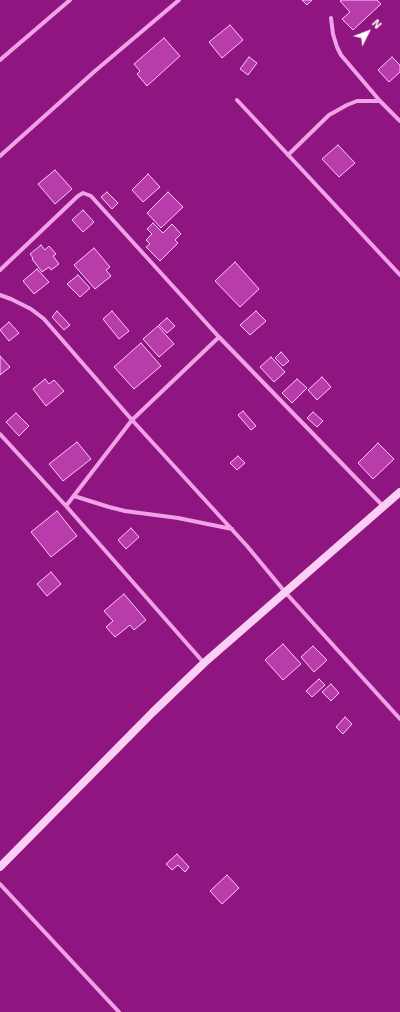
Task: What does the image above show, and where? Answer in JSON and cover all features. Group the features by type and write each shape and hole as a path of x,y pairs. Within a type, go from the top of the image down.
{"main road":[{"path":"0,867 153,712 204,663 400,492"}],"street":[{"path":"0,60 70,0"},
{"path":"0,156 95,71 179,0"},
{"path":"331,18 333,34 341,55 380,101 400,121"},
{"path":"237,100 400,275"},
{"path":"288,155 329,115 357,101 380,101"},
{"path":"0,270 82,193 91,196 220,337 384,506"},
{"path":"0,295 31,308 44,319 132,420 248,546 285,592 400,719"},
{"path":"66,506 132,420 220,337"},
{"path":"0,434 66,506 204,663"},
{"path":"74,496 114,508 178,518 232,529"},
{"path":"0,884 119,1012"}],"building":[{"path":"302,0 312,0 307,5"},
{"path":"377,0 381,4 353,30 342,19 350,12 340,1"},
{"path":"230,25 243,40 222,58 209,42"},
{"path":"164,38 180,56 147,86 137,74 140,71 134,64"},
{"path":"249,57 257,63 248,75 240,69"},
{"path":"392,57 400,65 400,72 389,82 378,70"},
{"path":"338,145 355,163 339,177 322,159"},
{"path":"55,170 72,189 55,204 38,184"},
{"path":"148,174 160,187 143,202 132,190"},
{"path":"107,192 118,203 112,209 101,197"},
{"path":"168,192 183,207 161,228 147,213"},
{"path":"83,210 94,222 83,232 72,220"},
{"path":"153,223 163,233 172,224 181,234 175,240 178,243 160,261 146,247 150,244 146,240 152,234 147,229"},
{"path":"41,245 45,250 49,246 56,254 53,256 59,264 51,270 49,267 42,272 30,254"},
{"path":"94,248 110,267 106,270 111,276 95,289 74,265"},
{"path":"235,262 259,289 240,307 215,281"},
{"path":"37,269 49,282 34,294 23,281"},
{"path":"78,275 90,288 80,297 67,284"},
{"path":"57,311 70,325 64,330 52,317"},
{"path":"112,311 129,331 119,339 103,319"},
{"path":"256,311 266,321 250,335 240,325"},
{"path":"167,318 175,326 167,333 159,325"},
{"path":"9,322 19,333 9,341 0,330"},
{"path":"158,326 174,344 159,357 143,339"},
{"path":"141,343 161,366 134,389 114,367"},
{"path":"281,352 289,361 283,366 275,358"},
{"path":"0,356 10,367 0,375"},
{"path":"271,357 285,372 274,382 260,367"},
{"path":"322,377 331,387 317,400 308,390"},
{"path":"45,379 49,384 54,380 64,391 46,406 33,389"},
{"path":"297,379 307,388 292,403 282,393"},
{"path":"243,411 256,426 251,430 238,415"},
{"path":"313,412 323,421 317,427 307,418"},
{"path":"16,413 29,426 19,436 6,422"},
{"path":"77,442 91,459 63,481 49,464"},
{"path":"378,443 394,459 373,479 358,463"},
{"path":"238,456 245,463 237,470 230,463"},
{"path":"57,511 77,536 51,557 31,532"},
{"path":"131,528 139,537 126,549 118,540"},
{"path":"51,572 61,584 47,596 37,584"},
{"path":"124,594 146,620 134,630 130,625 115,637 106,627 113,621 104,611"},
{"path":"283,644 301,664 283,680 265,660"},
{"path":"313,646 327,660 314,672 301,657"},
{"path":"319,679 325,685 312,697 306,691"},
{"path":"331,684 339,693 331,701 322,692"},
{"path":"345,717 352,724 343,734 336,727"},
{"path":"177,854 189,867 185,872 178,865 172,870 166,864"},
{"path":"227,875 239,888 222,904 210,891"}]}
